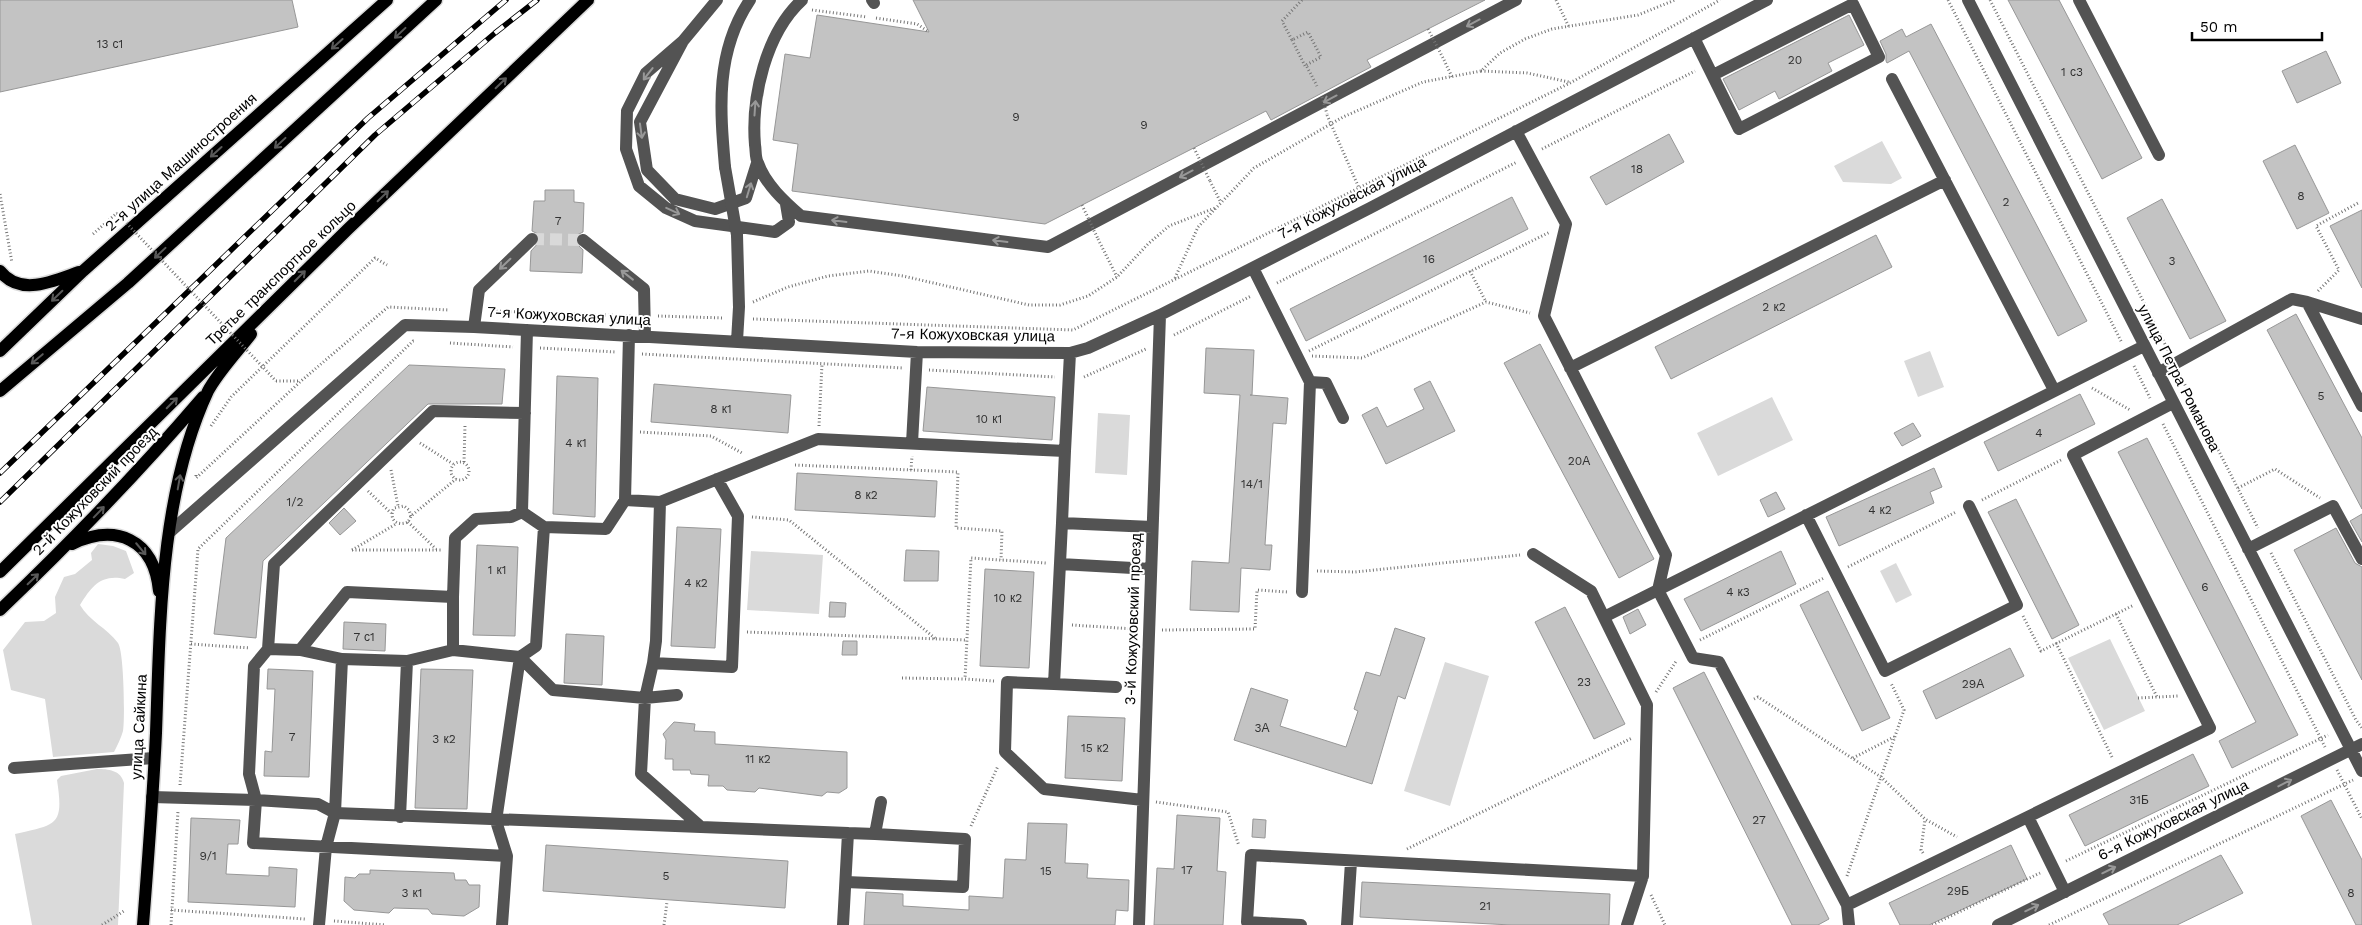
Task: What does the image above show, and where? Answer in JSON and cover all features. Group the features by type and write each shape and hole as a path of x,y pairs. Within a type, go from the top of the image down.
{"main road":[{"name":"2-я улица Машиностроения","path":"0,351 83,271 387,0"},
{"path":"0,391 128,283 436,0"},
{"name":"Третье транспортное кольцо","path":"0,572 348,229 588,0"},
{"path":"0,271 13,284 24,286 49,282 83,271"},
{"path":"209,390 276,300"},
{"name":"улица Сайкина","path":"143,925 152,797 161,607 181,470 192,432 209,390"},
{"name":"2-й Кожуховский проезд","path":"0,610 65,547 149,460 209,390"},
{"path":"65,547 83,539 104,534 125,537 136,543 152,563 158,580 161,607"}],"street":[{"path":"717,0 683,41 646,73 627,112 626,149 639,186 666,208 695,221 774,232 789,222 786,204"},
{"path":"737,341 739,308 736,236 725,168 720,100 727,50 750,0"},
{"path":"757,163 786,204 801,216 1048,247 1516,0"},
{"name":"7-я Кожуховская улица","path":"171,530 405,325 629,335 917,352 1070,353 1088,348 1160,315 1253,268 1767,0"},
{"name":"улица Петра Романова","path":"1968,0 2340,728 2357,747 2359,775"},
{"path":"2078,0 2159,155"},
{"path":"1694,38 1739,130 1879,57 1853,4 1710,70"},
{"path":"683,41 640,122 647,170 675,199 715,209 746,198 757,163 754,130 757,90 770,49 791,10 807,5"},
{"path":"1892,79 2054,390"},
{"path":"1516,131 1566,224 1544,316 1666,556 1658,590 1693,658 1719,662 1844,900 1849,925"},
{"path":"1570,368 1945,180"},
{"path":"474,327 479,290 532,239"},
{"path":"583,240 644,289 645,336"},
{"path":"1253,268 1310,382 1302,592"},
{"path":"2158,373 2292,299 2362,319"},
{"path":"2307,302 2362,406"},
{"name":"3-й Кожуховский проезд","path":"1139,925 1160,315"},
{"path":"522,512 527,330"},
{"path":"522,512 544,527 606,529 625,500 629,335"},
{"path":"1604,617 2144,346"},
{"path":"912,443 917,352"},
{"path":"1054,684 1070,353"},
{"path":"1310,382 1326,383 1342,418"},
{"path":"1844,900 2028,817 2210,728 2073,455 2173,403"},
{"path":"507,856 253,843 256,800 249,774 254,666 268,649 274,564 432,412 524,414"},
{"path":"625,500 660,502 818,439 1065,451"},
{"path":"653,663 732,667 738,516 717,479"},
{"path":"660,502 653,663 645,698 641,774 701,827"},
{"path":"1806,514 1885,671 2017,605 1969,506"},
{"path":"2248,549 2334,506 2362,559"},
{"path":"454,650 455,538 476,519 511,518 522,512"},
{"path":"1062,523 1152,527"},
{"path":"502,925 507,856 496,821 520,657 536,646 544,527"},
{"path":"1533,554 1591,591 1647,705 1643,876 1627,925"},
{"path":"1060,564 1151,569"},
{"path":"300,650 347,592 453,597"},
{"path":"268,649 300,650 342,659 407,661 454,650 520,657 553,690 645,698 676,695"},
{"path":"318,923 326,847 335,813 342,659"},
{"path":"400,817 407,661"},
{"path":"1116,687 1007,682 1005,752 1044,789 1143,800"},
{"name":"6-я Кожуховская улица","path":"1998,925 2357,747"},
{"path":"14,768 154,758"},
{"path":"152,797 318,804 335,813 400,817 701,827 965,839 963,887 846,882"},
{"path":"875,834 881,802"},
{"path":"2028,817 2065,892"},
{"path":"844,925 848,833"},
{"path":"1301,925 1247,922 1251,856 1643,876"},
{"path":"1347,925 1351,862"}],"path":[{"path":"1302,0 1282,21 1317,86"},
{"path":"1481,71 1500,53 1525,38 1552,29 1638,15 1675,0"},
{"path":"1556,1 1569,27"},
{"path":"807,5 917,24 929,32"},
{"path":"1428,29 1452,77"},
{"path":"1293,40 1308,32 1321,57 1306,66"},
{"path":"442,342 1082,378 1159,343 1530,155 1710,70"},
{"path":"1175,279 1198,227 1220,201 1254,168 1331,124 1423,82 1481,71 1527,72 1570,83"},
{"path":"1322,97 1331,124 1359,188"},
{"path":"1194,148 1220,201"},
{"path":"0,194 13,269"},
{"path":"2307,302 2338,270 2316,226 2358,203"},
{"path":"1082,205 1117,277"},
{"path":"788,287 828,276 869,271 903,276 1028,305 1060,305 1088,296 1117,277 1148,244 1169,226 1215,208"},
{"path":"93,234 117,213 276,381 300,381 196,478 198,468"},
{"path":"1298,356 1566,224"},
{"path":"208,431 231,397 375,258 387,265"},
{"path":"1470,271 1486,302"},
{"path":"1298,356 1362,358 1486,302 1544,316"},
{"path":"171,925 198,548 413,341 423,341"},
{"path":"818,439 822,364"},
{"path":"2077,379 2144,418"},
{"path":"453,464 452,474 456,479 462,480 467,477 470,472 464,462 465,412"},
{"path":"627,432 711,436 760,463"},
{"path":"407,436 453,464 464,462"},
{"path":"388,455 398,506"},
{"path":"1647,705 1687,646 2073,455"},
{"path":"788,465 958,472 956,528 1002,531 1001,560"},
{"path":"2238,488 2275,469 2334,506"},
{"path":"410,516 456,479"},
{"path":"359,482 391,513 392,519 396,524"},
{"path":"391,513 398,506 404,506 409,510 410,516 408,522 402,525 396,524 352,550 437,550 408,522"},
{"path":"738,516 790,520 936,639"},
{"path":"1302,571 1355,572 1533,554"},
{"path":"965,679 971,558 1060,564"},
{"path":"1057,624 1149,630 1254,629 1257,590 1302,592"},
{"path":"2017,605 2041,651 2145,599"},
{"path":"2116,614 2157,697"},
{"path":"733,632 967,640"},
{"path":"191,644 268,649"},
{"path":"2056,644 2120,772"},
{"path":"1844,900 1881,777 1904,710 1885,671"},
{"path":"902,678 1007,682"},
{"path":"2138,698 2194,696"},
{"path":"1758,697 1881,777 1925,820 1938,826"},
{"path":"1932,925 2362,717"},
{"path":"1405,850 1646,731"},
{"path":"1852,758 1895,737"},
{"path":"965,839 1005,752"},
{"path":"2049,925 2359,775"},
{"path":"1143,800 1228,812 1240,849"},
{"path":"1921,850 1925,820"},
{"path":"1643,876 1665,925"},
{"path":"664,925 667,902"},
{"path":"171,910 318,923 386,925"},
{"path":"102,925 124,911"}],"shaded area":[{"path":"1882,141 1902,178 1891,184 1843,182 1834,166"},
{"path":"1930,351 1944,387 1918,397 1904,361"},
{"path":"1772,397 1793,440 1718,476 1697,433"},
{"path":"1098,413 1130,415 1127,475 1095,473"},
{"path":"98,544 113,546 126,551 134,573 125,579 110,578 103,580 93,587 80,605 88,616 118,643 122,658 124,686 123,731 114,752 53,757 45,699 11,690 3,650 25,622 44,621 56,613 55,597 64,577 75,574 92,560 91,553"},
{"path":"751,551 823,555 819,614 747,610"},
{"path":"1896,563 1912,595 1896,603 1880,571"},
{"path":"2110,639 2145,711 2104,730 2068,658"},
{"path":"1445,662 1489,676 1450,806 1404,791"},
{"path":"97,769 110,770 117,773 124,783 118,925 32,925 15,834 49,825 58,815 59,795 57,780 61,776"}],"building":[{"path":"0,0 292,0 298,27 0,92"},
{"path":"913,0 1485,0 1367,60 1371,67 1271,120 1266,111 1045,224 792,191 798,144 773,140 785,54 810,58 817,15 929,32"},
{"path":"2008,0 2059,0 2142,158 2102,179"},
{"path":"1849,15 1864,45 1828,63 1832,71 1779,99 1775,91 1739,110 1723,79"},
{"path":"1931,24 2087,321 2058,336 1909,51 1887,63 1886,61 1886,54 1880,41 1902,29 1906,37"},
{"path":"2326,51 2341,83 2297,103 2282,71"},
{"path":"1669,134 1684,162 1606,205 1590,177"},
{"path":"2295,145 2329,213 2297,229 2263,161"},
{"path":"545,190 574,190 574,202 584,203 583,232 577,235 575,239 576,243 583,250 582,273 530,271 531,251 540,241 538,234 532,231 534,201 545,201"},
{"path":"1512,197 1528,229 1306,341 1290,309"},
{"path":"2162,199 2226,321 2190,339 2127,218"},
{"path":"2362,210 2362,288 2330,226"},
{"path":"1876,235 1892,267 1671,379 1655,347"},
{"path":"2296,314 2362,438 2362,509 2267,330"},
{"path":"1540,344 1654,559 1619,578 1504,363"},
{"path":"1206,348 1254,350 1252,395 1250,395 1288,398 1286,424 1273,423 1265,545 1272,545 1270,570 1241,568 1239,612 1190,610 1192,561 1229,563 1240,395 1204,393"},
{"path":"409,365 505,369 502,404 428,404 263,561 256,638 214,634 226,538"},
{"path":"557,376 598,378 595,517 553,514"},
{"path":"1430,381 1455,431 1386,464 1362,415 1377,407 1387,427 1424,409 1414,389"},
{"path":"654,384 791,395 788,433 651,422"},
{"path":"927,387 1055,397 1052,440 923,431"},
{"path":"2080,394 2095,424 1998,471 1984,442"},
{"path":"1913,423 1921,436 1902,446 1894,433"},
{"path":"2147,438 2298,735 2232,768 2219,741 2256,722 2118,452"},
{"path":"1934,468 1942,487 1930,492 1934,503 1839,546 1826,517"},
{"path":"797,473 937,481 935,517 795,510"},
{"path":"1776,492 1785,509 1768,517 1760,500"},
{"path":"2016,499 2079,625 2052,639 1988,512"},
{"path":"344,508 356,521 340,535 329,523"},
{"path":"2362,514 2362,542 2350,521"},
{"path":"677,527 721,529 715,648 671,646"},
{"path":"2336,528 2355,563 2362,567 2362,680 2294,550"},
{"path":"477,545 518,547 515,636 473,635"},
{"path":"906,550 939,551 938,581 904,581"},
{"path":"1781,551 1796,584 1701,631 1684,599"},
{"path":"985,569 1034,572 1029,668 980,666"},
{"path":"1828,591 1890,718 1862,731 1800,605"},
{"path":"830,602 846,603 845,617 829,617"},
{"path":"1565,607 1625,724 1594,739 1535,622"},
{"path":"1638,609 1646,625 1630,634 1623,617"},
{"path":"344,622 386,624 385,651 343,649"},
{"path":"1395,628 1425,638 1405,699 1398,696 1372,784 1234,740 1251,688 1288,700 1280,726 1346,747 1358,711 1354,709 1366,672 1380,676"},
{"path":"566,634 604,636 602,685 564,683"},
{"path":"843,641 857,641 857,655 842,655"},
{"path":"2010,648 2024,676 1936,719 1923,691"},
{"path":"268,669 313,671 309,777 264,776 265,751 272,752 275,689 267,689"},
{"path":"421,669 473,670 467,809 415,808"},
{"path":"1704,672 1829,919 1818,925 1792,925 1673,688"},
{"path":"1068,716 1125,718 1122,781 1065,778"},
{"path":"674,722 695,724 694,731 715,732 715,744 847,752 847,788 839,793 827,792 822,796 759,788 755,792 727,790 723,786 708,786 709,775 691,774 690,770 673,770 673,759 665,759 666,740 663,734"},
{"path":"2193,754 2209,786 2085,846 2069,815"},
{"path":"2331,800 2362,860 2362,925 2356,925 2301,816"},
{"path":"1177,815 1220,818 1217,871 1226,872 1223,925 1154,925 1157,868 1174,869"},
{"path":"191,818 240,820 238,844 228,844 226,874 269,876 269,867 297,869 295,907 188,902"},
{"path":"1253,819 1266,820 1265,838 1252,837"},
{"path":"1028,823 1067,824 1065,863 1088,864 1087,878 1129,880 1128,911 1116,910 1115,925 864,925 866,892 903,894 903,906 969,910 969,896 1003,898 1005,859 1026,860"},
{"path":"546,845 788,861 785,908 543,891"},
{"path":"2011,845 2027,879 1929,925 1900,925 1889,903"},
{"path":"2221,855 2243,893 2177,925 2109,925 2103,914"},
{"path":"370,870 454,873 455,880 466,880 469,885 480,885 479,907 464,916 432,914 428,909 394,908 389,913 354,910 344,901 345,877 355,878 359,874 370,874"},
{"path":"1362,882 1610,894 1609,925 1511,925 1360,917"}],"tunnel":[{"path":"532,239 583,240"}],"railway":[{"path":"0,473 368,118 506,0"},
{"path":"0,502 375,135 495,33 537,0"}]}
